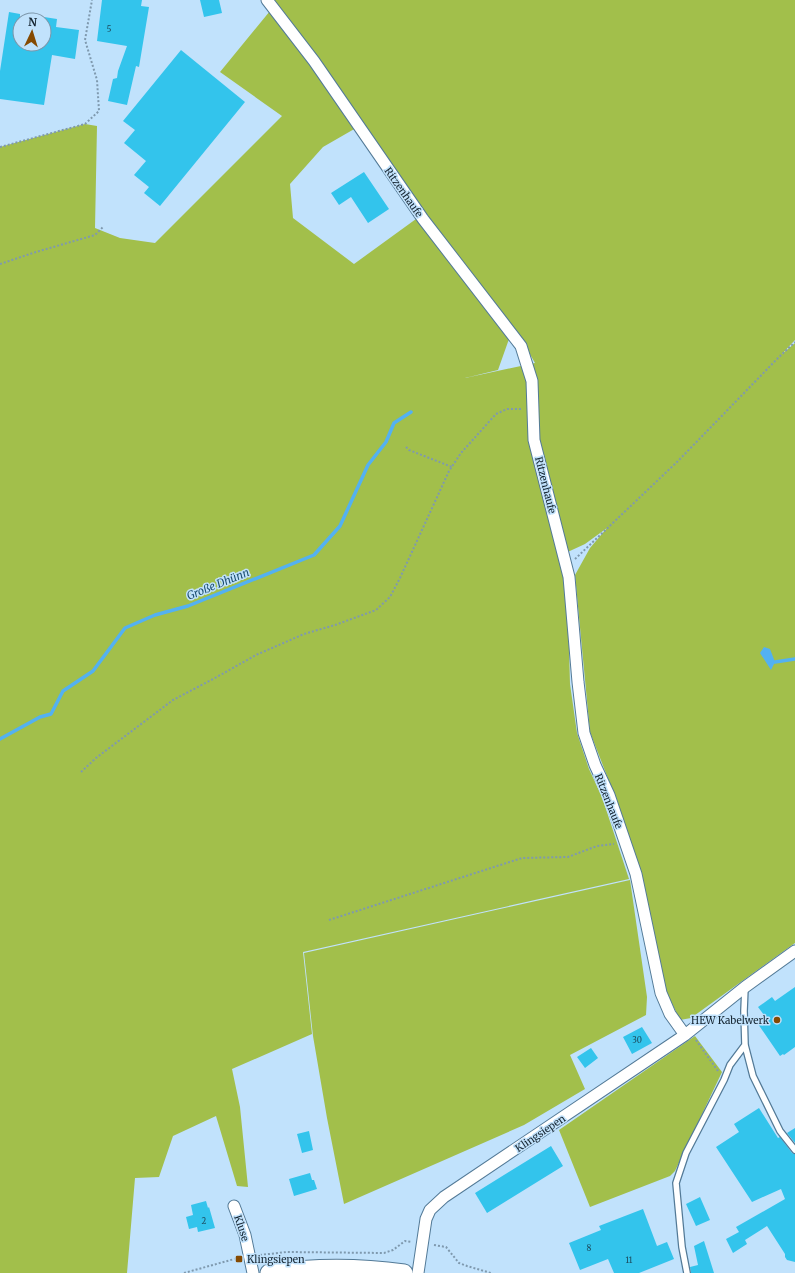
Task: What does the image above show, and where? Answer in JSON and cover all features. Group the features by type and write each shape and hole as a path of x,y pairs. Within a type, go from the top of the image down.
{"main road":[{"path":"269,1273 308,1270 356,1270 404,1273"}],"street":[{"name":"Ritzenhaufe","path":"267,0 314,61 423,220 521,346 532,381 534,440 569,577 584,733 595,765 609,795 636,874 661,993 670,1014 687,1033"},
{"name":"Klingsiepen","path":"418,1273 426,1219 430,1210 444,1197 687,1033 745,987 795,951"},
{"name":"Kluse","path":"234,1206 245,1235 253,1273"}],"lane":[{"path":"745,987 745,1046 753,1076 780,1131 795,1150"},
{"path":"687,1273 682,1247 676,1183 686,1153 724,1080 730,1065 745,1046"}],"path":[{"path":"0,147 85,124 98,111 97,80 85,40 92,0"},
{"path":"0,264 95,235 102,226"},
{"path":"566,565 577,558 587,546 678,461 795,342"},
{"path":"81,772 96,758 173,700 256,655 304,634 335,626 376,610 390,597 452,467 461,453 496,414 507,409 533,409"},
{"path":"406,447 422,456 452,467"},
{"path":"329,920 522,858 568,857 597,846 625,842"},
{"path":"687,1033 724,1080"},
{"path":"423,1243 446,1247 459,1263 491,1273"}],"green space":[{"path":"272,0 795,0 795,340 782,354 795,343 795,943 691,1018 680,1020 666,991 614,794 590,732 575,575 590,548 607,528 585,544 559,556 567,578 570,684 577,733 589,769 602,797 629,879 303,952 312,1034 232,1069 240,1107 248,1187 237,1186 216,1116 173,1136 159,1177 135,1178 127,1273 0,1273 0,147 85,124 97,126 95,228 120,238 155,243 282,116 220,72 270,11 311,62 356,128 323,147 290,184 293,218 354,264 416,219 509,339 498,370 465,378 535,363 523,342 428,217 369,134 319,59"},
{"path":"630,880 647,997 646,1015 570,1055 585,1089 524,1125 344,1204 313,1036 304,953"},
{"path":"695,1036 722,1072 675,1171 670,1176 590,1207 559,1130"}],"water":[{"path":"764,647 770,649 775,662 771,670 760,653"}],"building":[{"path":"102,0 142,0 141,6 149,7 139,67 136,66 127,105 108,101 113,79 117,78 127,46 97,41"},
{"path":"200,0 219,0 222,13 204,17"},
{"path":"9,12 12,13 12,52 52,52 52,18 57,19 56,27 79,30 75,59 52,55 44,105 0,99 0,71"},
{"path":"181,50 245,102 160,206 144,193 149,187 134,175 146,161 124,143 135,130 123,121"},
{"path":"364,172 389,209 368,223 351,197 339,205 331,193"},
{"name":"HEW Kabelwerk","path":"795,987 795,1047 784,1055 783,1054 780,1056 758,1024 761,1022 758,1019 764,1015 758,1007 772,997 775,1001"},
{"path":"642,1027 652,1043 632,1054 623,1037"},
{"path":"591,1048 598,1058 585,1068 577,1057"},
{"path":"759,1108 778,1138 780,1137 792,1153 795,1154 795,1262 787,1260 785,1254 767,1226 745,1240 747,1244 733,1253 726,1239 739,1232 736,1227 785,1199 781,1189 752,1202 716,1147 739,1132 734,1124"},
{"path":"795,1128 795,1143 787,1133"},
{"path":"309,1131 313,1150 302,1153 297,1134"},
{"path":"551,1146 563,1166 487,1213 475,1193"},
{"path":"310,1173 317,1189 294,1196 289,1179"},
{"path":"700,1197 710,1220 696,1226 686,1204"},
{"path":"206,1201 215,1228 198,1232 197,1227 189,1229 186,1217 193,1215 191,1205"},
{"path":"643,1209 657,1246 667,1242 674,1259 639,1273 614,1273 608,1259 580,1270 569,1243 601,1230 599,1226"},
{"path":"704,1241 714,1273 691,1273 690,1267 698,1265 694,1246"}],"waterway":[{"name":"Große Dhünn","path":"0,739 40,717 51,714 63,691 93,671 125,628 155,615 188,606 314,555 340,526 368,465 386,442 394,423 411,412"},
{"path":"775,662 795,659"}],"place":[{"name":"HEW Kabelwerk","path":"777,1020"},
{"name":"Klingsiepen","path":"239,1259"}]}
